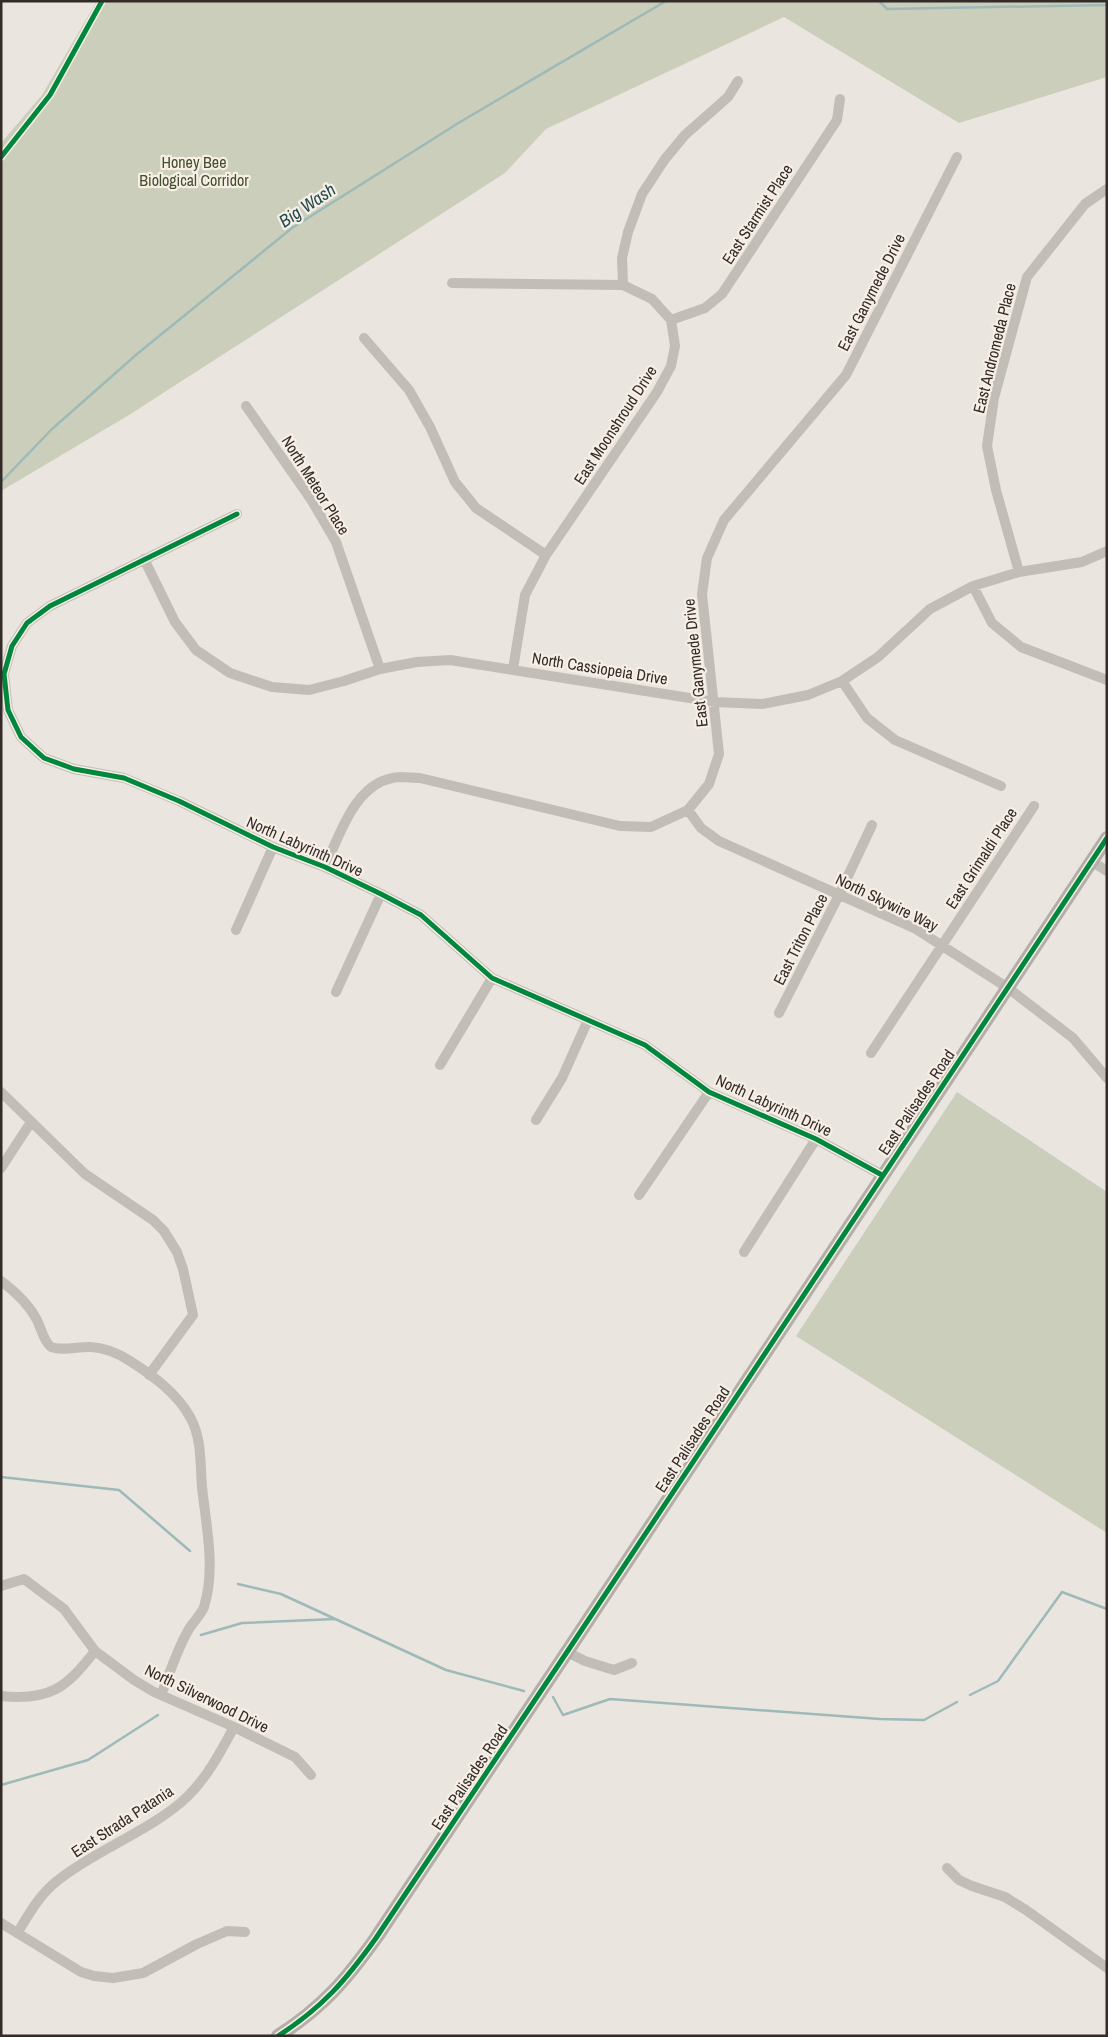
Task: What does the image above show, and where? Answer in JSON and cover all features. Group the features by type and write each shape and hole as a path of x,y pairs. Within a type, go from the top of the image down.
{"street":[{"path":"623,285 622,258 628,232 642,194 665,159 685,135 728,97 738,81"},
{"name":"East Starmist Place","path":"671,320 705,308 722,294 837,120 840,99"},
{"name":"East Ganymede Drive","path":"326,867 348,817 361,796 381,783 399,777 420,778 620,826 651,827 688,810 708,784 719,754 715,702 702,594 707,558 724,520 846,375 957,157"},
{"name":"East Andromeda Place","path":"1019,572 996,490 987,446 994,398 1027,277 1085,204 1107,189"},
{"path":"452,283 623,285 652,299 671,320"},
{"name":"East Moonshroud Drive","path":"512,669 525,595 546,555 657,392 671,366 675,346 671,320"},
{"path":"364,338 409,390 430,427 456,482 476,508 546,555"},
{"name":"North Meteor Place","path":"246,406 312,501 336,542 380,669"},
{"name":"North Labyrinth Drive","path":"237,514 50,606 26,623 12,646 4,674 8,710 21,737 44,758 74,769 124,778 179,801 273,847 326,867 381,894 421,915 492,978 646,1045 709,1092 816,1139 882,1175"},
{"name":"North Cassiopeia Drive","path":"144,559 175,622 196,650 230,673 272,687 309,690 380,669 417,662 450,660 715,702 762,704 808,695 842,681 878,657 930,609 973,586 1019,572 1082,562 1107,551"},
{"path":"973,586 992,623 1021,647 1107,680"},
{"path":"842,681 867,718 895,740 1001,786"},
{"name":"East Grimaldi Place","path":"871,1053 1034,806"},
{"name":"North Skywire Way","path":"688,810 701,828 719,841 916,929 1008,988 1073,1038 1107,1078"},
{"name":"East Triton Place","path":"779,1012 839,895 872,825"},
{"name":"East Palisades Road","path":"278,2036 323,2003 351,1972 567,1652 1107,838"},
{"path":"236,930 273,847"},
{"path":"1092,861 1107,872"},
{"path":"336,992 381,894"},
{"path":"440,1065 492,978"},
{"path":"536,1120 562,1078 588,1020"},
{"path":"1,1092 85,1174 154,1220 164,1231 177,1252 187,1281 193,1316 149,1375"},
{"path":"639,1195 709,1092"},
{"path":"1,1168 32,1122"},
{"path":"744,1252 816,1139"},
{"path":"1,1282 24,1300 36,1318 48,1345 53,1348 91,1347 111,1350 130,1360 180,1402 196,1428 200,1449 210,1548 208,1581 204,1608 188,1629 161,1695"},
{"name":"North Silverwood Drive","path":"1,1586 24,1579 64,1609 95,1651 134,1680 161,1695 234,1727 295,1757 311,1775"},
{"path":"1,1696 34,1698 51,1691 67,1682 79,1672 95,1651"},
{"path":"567,1652 585,1662 614,1670 632,1663"},
{"name":"East Strada Patania","path":"18,1932 41,1896 57,1881 164,1814 187,1797 206,1776 234,1727"},
{"path":"948,1868 959,1880 1005,1897 1107,1968"},
{"path":"1,1922 80,1972 113,1978 143,1973 197,1944 227,1932 245,1932"}],"green space":[{"name":"Honey Bee Biological Corridor","path":"97,1 1107,1 1107,77 959,123 784,17 546,129 505,173 129,415 1,491 1,143 42,95"},
{"path":"957,1092 1107,1192 1107,1533 796,1336"}],"waterway":[{"name":"Big Wash","path":"1,482 52,429 137,354 292,228 460,122 666,1"},
{"name":"Big Wash","path":"879,1 887,9 1107,5"},
{"path":"1,1477 119,1490 190,1551"},
{"path":"238,1584 281,1594 446,1670 524,1691"},
{"path":"970,1695 998,1681 1062,1592 1107,1609"},
{"path":"201,1635 242,1623 335,1619"},
{"path":"553,1697 563,1715 610,1699 880,1719 924,1720 957,1702"},
{"path":"1,1785 88,1760 158,1715"}],"cycle path":[{"path":"1,157 50,95 102,1"},
{"path":"237,514 50,606 27,623 12,646 4,674 8,710 21,737 44,758 74,769 124,778 179,801 273,847 325,867 381,894 421,915 492,978 645,1045 709,1092 816,1139 882,1175"},
{"path":"278,2036 308,2014 333,1992 376,1938 1107,838"}]}
